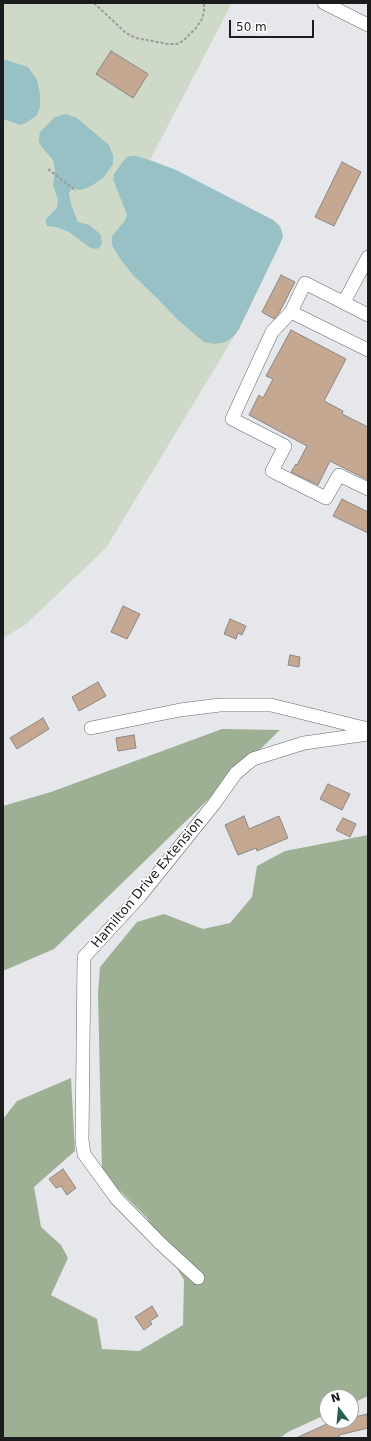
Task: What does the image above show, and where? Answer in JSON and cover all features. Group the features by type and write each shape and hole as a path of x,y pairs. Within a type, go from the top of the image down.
{"street":[{"path":"324,3 368,25"},
{"path":"344,302 368,257"},
{"path":"368,315 305,283 292,312 272,332 232,419 285,446 272,471 326,498 339,475 368,489"},
{"path":"292,312 368,350"},
{"path":"92,728 180,710 220,705 271,705 368,729"},
{"name":"Hamilton Drive Extension","path":"198,1278 160,1243 116,1198 84,1154 82,1140 84,957 140,896 208,813 236,773 253,759 304,743 368,734"}],"path":[{"path":"94,3 126,33 136,38 168,44 177,44 183,41 196,28 202,19 204,3"},
{"path":"48,169 76,191"}],"green space":[{"path":"3,3 232,3 150,160 176,170 273,220 282,232 258,289 235,335 106,548 25,625 3,638"},
{"path":"222,729 280,730 54,949 3,971 3,806 51,792"},
{"path":"368,835 368,1396 359,1400 359,1389 319,1389 319,1418 288,1432 280,1438 3,1438 3,1119 17,1101 71,1078 75,1151 34,1187 41,1227 61,1245 68,1258 51,1295 97,1319 102,1349 139,1351 183,1325 184,1280 147,1218 102,1173 98,993 100,967 137,922 164,914 203,929 230,923 252,897 257,866 285,851"}],"water":[{"path":"3,59 28,67 37,80 40,94 40,107 37,115 26,123 20,125 3,119"},
{"path":"66,114 77,118 109,145 113,155 113,164 104,177 93,185 84,189 80,190 72,188 69,193 71,205 78,222 89,225 101,236 102,244 96,249 89,247 69,232 56,227 47,226 46,222 46,219 57,208 58,200 53,185 55,170 53,160 39,142 40,132 55,117"},
{"path":"130,156 136,156 176,170 273,220 279,225 283,236 280,244 239,329 235,335 226,342 215,344 204,342 199,338 178,320 133,275 113,247 112,236 124,222 127,215 113,179 114,174 122,163"}],"building":[{"path":"111,51 148,74 133,98 96,74"},
{"path":"342,162 361,172 334,226 315,217"},
{"path":"281,275 295,282 279,313 274,319 262,312"},
{"path":"291,330 346,359 324,401 343,411 342,414 368,427 368,480 330,461 318,485 291,472 296,464 297,465 307,446 249,415 259,395 263,398 273,379 266,376"},
{"path":"342,499 368,512 368,533 333,516"},
{"path":"123,606 140,614 127,639 111,632"},
{"path":"230,619 246,626 242,635 238,633 236,639 224,634"},
{"path":"290,655 300,657 299,667 288,665"},
{"path":"98,682 106,696 79,711 72,697"},
{"path":"43,718 49,729 17,749 10,738"},
{"path":"134,735 136,748 118,751 116,738"},
{"path":"328,784 350,794 342,810 320,799"},
{"path":"244,816 249,829 279,816 288,838 257,851 256,848 238,855 225,825"},
{"path":"343,818 356,824 350,837 336,830"},
{"path":"63,1169 76,1188 67,1195 61,1186 56,1188 49,1179"},
{"path":"152,1306 158,1316 150,1321 152,1324 144,1330 135,1317"},
{"path":"367,1414 368,1428 339,1435 340,1438 296,1438 319,1428 319,1429 359,1429 359,1416"}]}
